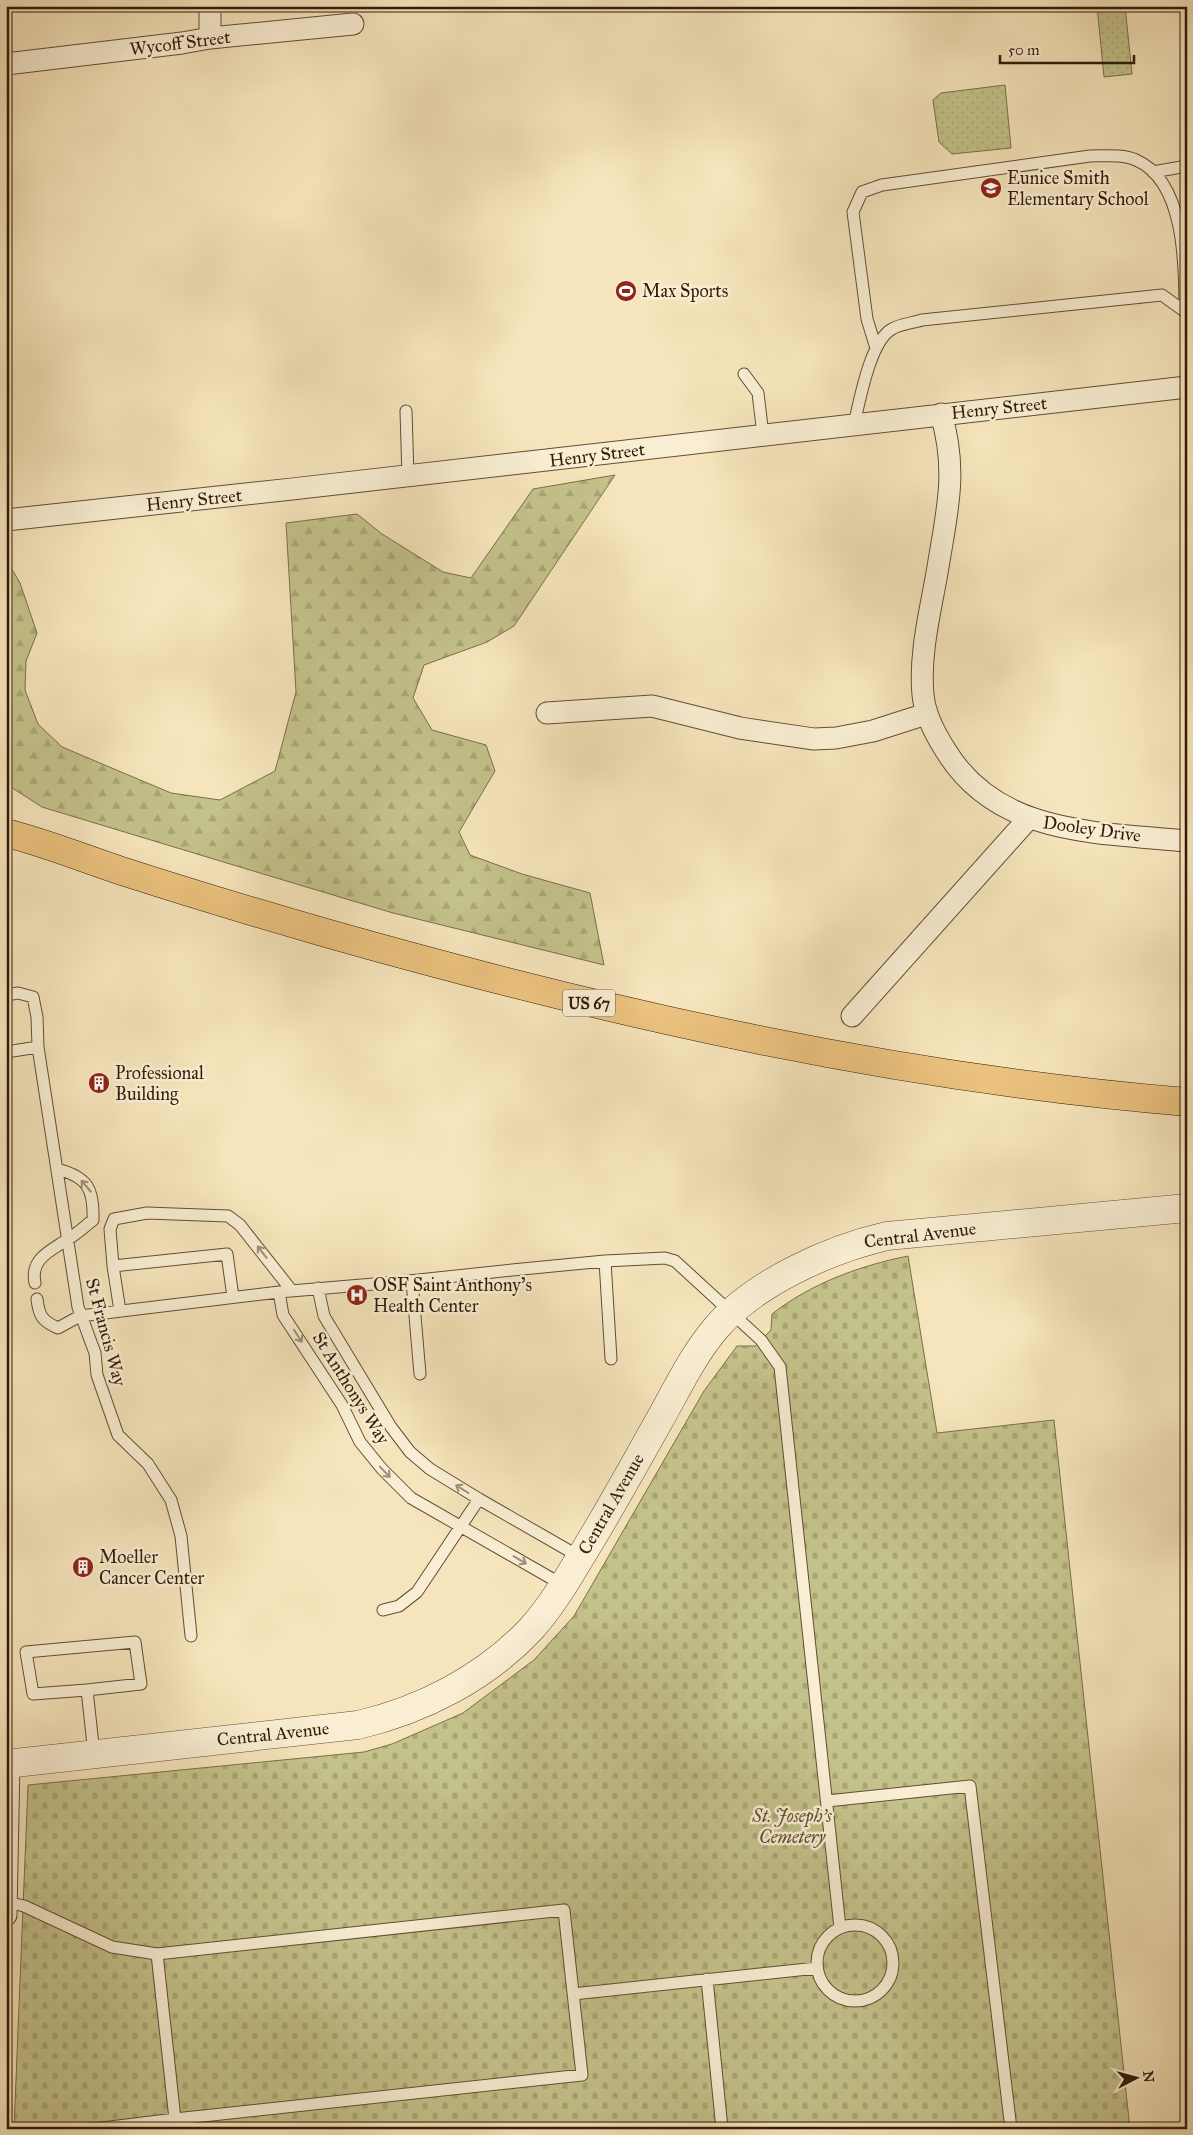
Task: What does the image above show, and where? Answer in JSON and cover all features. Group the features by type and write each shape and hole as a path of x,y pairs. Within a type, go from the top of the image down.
{"highway":[{"name":"US 67","path":"6,833 130,874 323,932 542,992 687,1026 903,1067 1043,1087 1187,1102"}],"street":[{"path":"210,6 210,38"},
{"name":"Wycoff Street","path":"6,64 210,38 353,24"},
{"name":"Henry Street","path":"6,520 408,477 1187,387"},
{"name":"Dooley Drive","path":"941,414 949,441 951,466 949,498 922,676 926,714 955,766 972,785 1006,809 1029,818 1051,825 1095,832 1187,841"},
{"path":"547,713 652,706 740,728 814,739 836,738 873,731 926,714"},
{"path":"852,1016 1029,818"},
{"name":"Central Avenue","path":"8,1764 358,1725 384,1719 424,1704 458,1687 503,1654 530,1630 563,1585 580,1557 695,1357 717,1327 769,1285 842,1248 887,1236 1187,1208"},
{"path":"6,1915 8,1764"}],"lane":[{"path":"876,348 865,309 853,212 862,192 882,186 1090,156 1116,156 1135,159 1153,172 1164,185 1178,220 1185,256 1186,311"},
{"path":"1153,172 1187,166"},
{"path":"854,424 868,369 876,348 892,329 922,320 1162,294 1186,311"},
{"path":"744,374 758,393 763,435"},
{"path":"406,411 408,477"},
{"name":"St Francis Way","path":"6,995 18,993 33,997 37,1017 38,1047 80,1316 95,1353 97,1375 118,1435 148,1464 171,1500 181,1536 191,1636"},
{"path":"6,1052 38,1047"},
{"path":"57,1169 73,1173 88,1186 94,1200 94,1220"},
{"path":"120,1311 113,1266 110,1229 114,1219 147,1213 228,1216 240,1225 292,1291"},
{"path":"94,1220 110,1229"},
{"path":"35,1284 36,1265 50,1249 67,1240 94,1220"},
{"path":"113,1266 227,1254 233,1298"},
{"path":"36,1299 38,1310 45,1323 58,1328 80,1316 279,1292 412,1281 605,1261 665,1258 676,1260 761,1340 780,1367 840,1928"},
{"path":"605,1261 611,1358"},
{"path":"412,1281 420,1374"},
{"name":"St Anthonys Way","path":"318,1288 324,1316 391,1428 410,1452 430,1469 580,1557"},
{"name":"St Anthonys Way","path":"279,1292 283,1315 342,1405 360,1442 382,1469 411,1498 460,1528 498,1547 563,1585"},
{"path":"383,1610 399,1606 417,1592 479,1499"},
{"path":"136,1642 141,1684 87,1690 33,1694 26,1652 136,1642"},
{"path":"87,1690 94,1754"},
{"path":"827,1801 970,1786 1011,2129"},
{"path":"7,1902 24,1906 112,1948 157,1954 564,1910 582,2075 94,2129"},
{"path":"852,1925 865,1926 876,1932 885,1940 891,1952 890,1976 884,1988 874,1996 863,2000 850,2001 838,1997 828,1990 820,1980 817,1968 817,1955 822,1944 830,1934 840,1928 852,1925"},
{"path":"157,1954 175,2119"},
{"path":"573,1994 817,1968"},
{"path":"707,1980 722,2129"}],"green space":[{"path":"1097,6 1125,6 1132,74 1104,77"},
{"path":"1005,85 1011,148 952,154 939,142 933,100 941,93"},
{"path":"615,475 514,626 487,642 424,665 413,698 432,730 486,745 495,771 459,832 470,855 522,874 590,893 604,965 393,913 240,867 42,807 6,784 6,559 20,583 37,633 26,661 25,690 38,724 62,747 171,793 220,800 275,771 296,692 286,523 357,514 382,534 443,572 471,578 533,489"},
{"name":"St. Joseph's Cemetery","path":"908,1256 937,1433 1054,1420 1130,2129 14,2129 28,1785 364,1752 392,1744 463,1713 534,1660 574,1616 704,1391 737,1346 755,1346 771,1330 772,1314 803,1293 854,1271"}],"place":[{"name":"Eunice Smith Elementary School","path":"991,188"},
{"name":"Max Sports","path":"626,291"},
{"name":"Professional Building","path":"99,1083"},
{"name":"OSF Saint Anthony's Health Center","path":"357,1295"},
{"name":"Moeller Cancer Center","path":"83,1567"}]}
